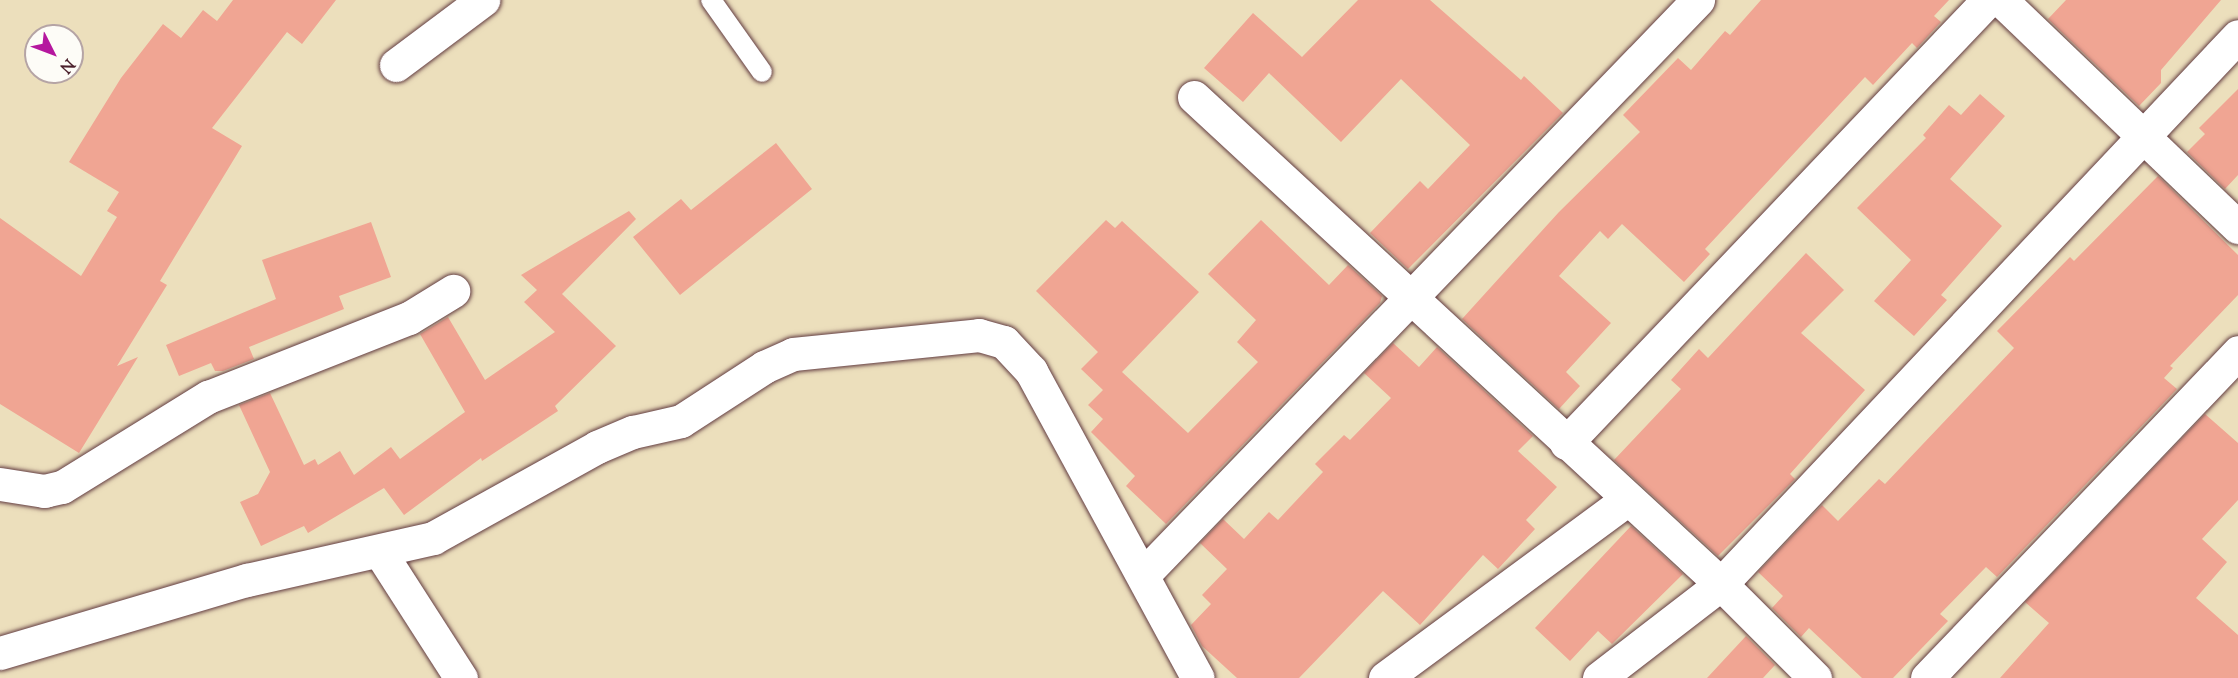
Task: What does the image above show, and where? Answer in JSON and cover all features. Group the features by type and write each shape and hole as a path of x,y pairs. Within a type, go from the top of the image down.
{"street":[{"path":"396,65 483,0"},
{"path":"1144,574 1413,299 1698,0"},
{"path":"1566,443 1988,0"},
{"path":"2001,0 2145,135 2238,227"},
{"path":"1599,678 1721,584 2238,36"},
{"path":"1194,97 1721,584 1815,678"},
{"path":"0,484 44,491 62,487 208,397 409,318 453,291"},
{"path":"0,653 247,580 380,552 433,538 597,447 633,432 681,421 764,367 792,354 979,335 1004,342 1030,370 1144,574 1198,678"},
{"path":"1927,678 2238,352"},
{"path":"1385,678 1628,499"},
{"path":"380,552 461,678"}],"lane":[{"path":"711,0 762,72"}],"building":[{"path":"233,0 336,0 302,44 287,32 212,128 242,146 160,281 167,285 117,366 138,357 79,453 0,404 0,218 81,276 117,217 107,211 119,192 69,162 121,78 163,24 181,38 203,10 217,21"},
{"path":"1358,0 1430,0 1521,80 1524,76 1563,113 1408,269 1370,233 1420,181 1428,189 1470,145 1401,79 1341,142 1269,73 1243,102 1204,68 1253,13 1302,57"},
{"path":"1761,0 1949,0 1934,16 1941,22 1917,48 1912,43 1873,85 1865,77 1705,249 1710,254 1684,282 1622,224 1608,239 1600,231 1559,276 1611,323 1566,372 1580,386 1559,409 1462,319 1559,212 1640,132 1623,115 1678,58 1691,70 1725,31 1730,35"},
{"path":"2066,0 2221,0 2161,70 2161,83 2139,106 2048,19"},
{"path":"2238,89 2238,175 2225,189 2187,152 2205,134 2199,128"},
{"path":"1980,94 2005,116 1950,179 2002,226 1941,295 1947,300 1914,336 1874,301 1911,260 1857,208 1926,138 1923,135 1949,105 1961,115"},
{"path":"776,143 812,189 680,295 633,237 681,199 691,210"},
{"path":"2158,176 2238,255 2238,295 2170,366 2173,368 2164,378 2177,389 1997,577 1986,567 1940,614 1948,621 1893,678 1862,678 1809,628 1801,637 1772,608 1783,596 1758,572 1822,505 1838,521 1879,479 1885,484 2014,348 1997,331 2070,257 2074,261"},
{"path":"629,211 636,219 562,294 616,346 555,406 558,411 482,461 481,458 404,515 384,488 308,533 304,526 261,546 240,502 258,494 270,472 239,405 270,393 304,465 315,459 318,465 340,451 354,475 391,447 400,459 465,412 420,334 448,317 485,380 555,332 524,302 537,290 521,275"},
{"path":"1106,220 1115,228 1122,221 1199,292 1122,372 1188,433 1258,362 1237,342 1256,320 1208,274 1261,220 1329,285 1348,265 1382,296 1380,303 1166,524 1126,486 1135,476 1091,432 1103,419 1088,405 1103,390 1081,369 1098,352 1036,291"},
{"path":"371,222 391,277 339,296 344,309 249,347 254,359 223,371 215,371 211,363 179,376 166,345 276,299 262,260"},
{"path":"1806,253 1844,290 1801,333 1865,390 1790,474 1795,479 1718,556 1614,460 1681,389 1671,380 1699,349 1708,358"},
{"path":"1393,343 1419,367 1437,347 1533,436 1518,451 1557,487 1526,520 1535,529 1498,569 1483,555 1420,625 1383,591 1299,678 1237,678 1202,646 1191,625 1211,604 1202,595 1227,569 1200,543 1223,519 1244,539 1269,512 1278,520 1323,472 1315,464 1344,435 1350,440 1391,398 1364,373"},
{"path":"2205,414 2238,443 2238,500 2202,539 2227,562 2196,598 2238,635 2238,678 2000,678 2049,623 2025,602"},
{"path":"1631,526 1683,574 1612,644 1598,631 1570,661 1535,628"},
{"path":"1746,636 1775,665 1763,678 1707,678"}]}
